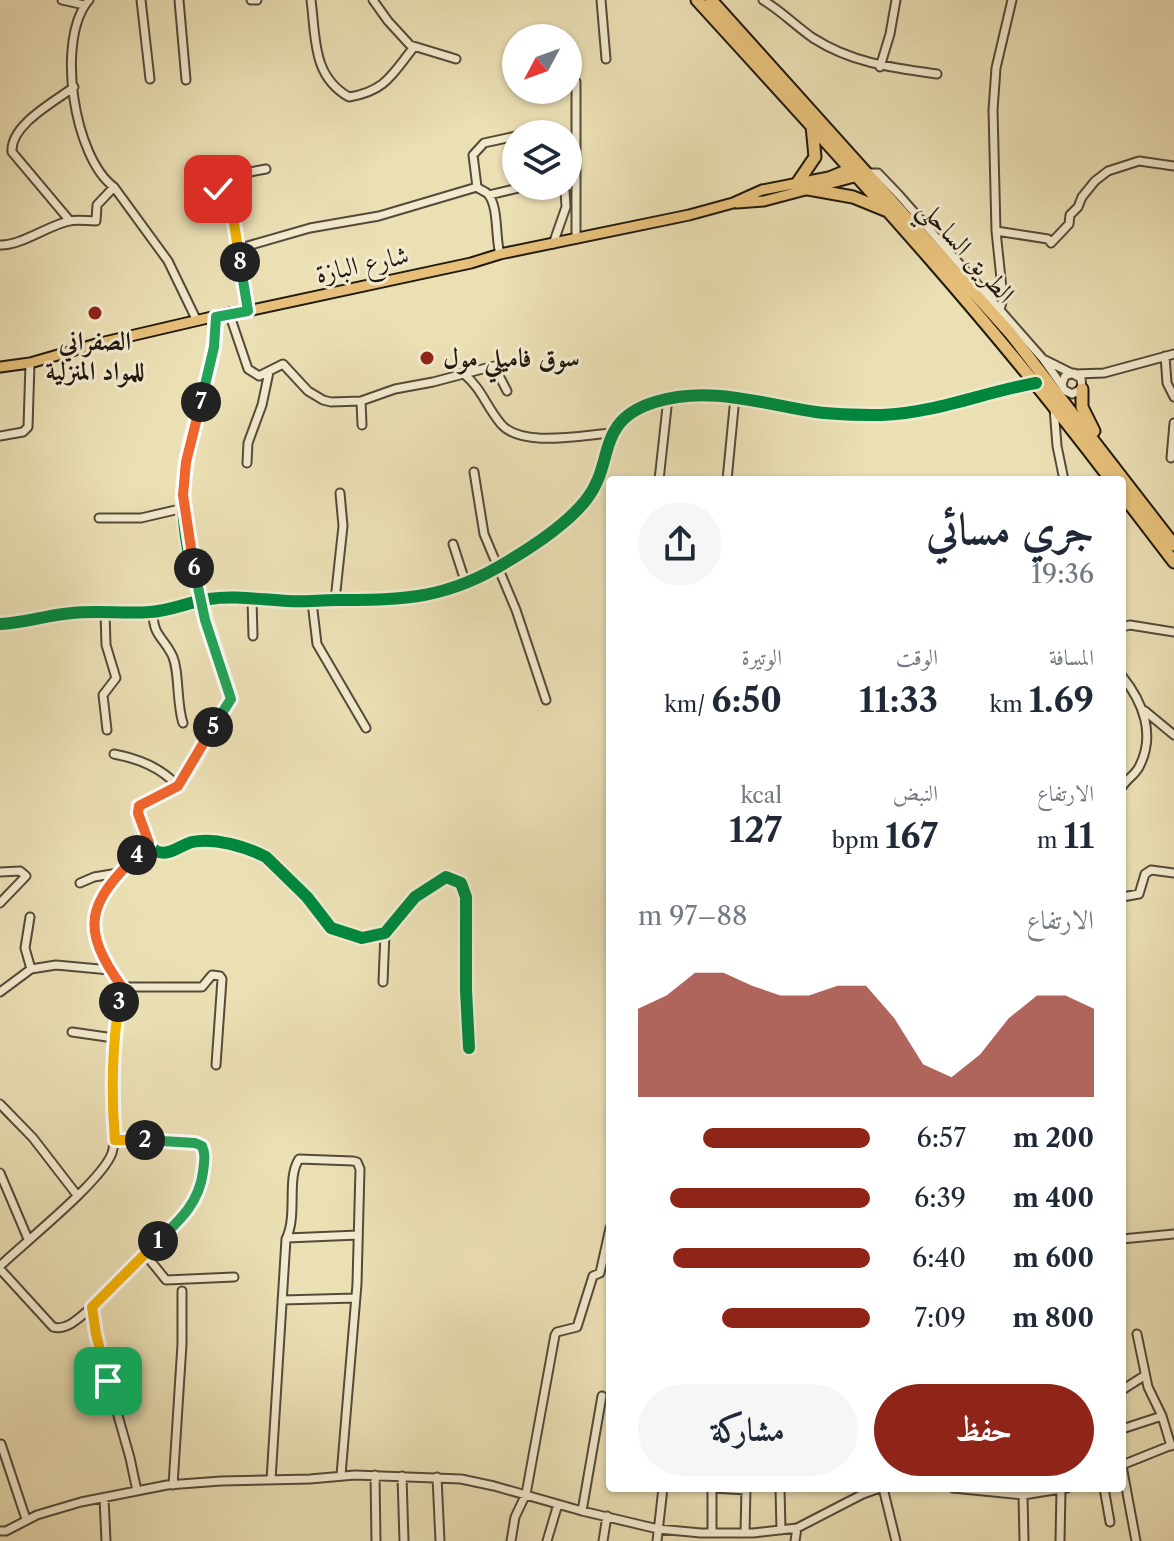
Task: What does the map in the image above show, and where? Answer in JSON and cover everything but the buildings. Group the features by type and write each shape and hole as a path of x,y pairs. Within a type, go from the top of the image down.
{"highway":[{"name":"الطريق الساحلي","path":"697,0 811,126 858,171 887,211 944,272 1036,383 1108,476"},
{"name":"الطريق الساحلي","path":"711,0 858,171 1030,356 1121,476"},
{"path":"798,182 815,157 811,126"},
{"path":"808,189 853,197 887,211"},
{"path":"1082,389 1084,411 1106,456"},
{"name":"الطريق الساحلي","path":"1126,482 1174,545"},
{"path":"1126,499 1174,562"}],"main road":[{"name":"شارع البازة","path":"733,203 762,190 858,171"},
{"name":"شارع البازة","path":"0,367 30,363 229,313 471,263 733,203 764,201 858,171"}],"street":[{"path":"62,0 86,2 74,25 72,74 89,154 103,179 114,187 168,261 197,321"},
{"path":"141,0 150,79"},
{"path":"179,0 186,80"},
{"path":"311,0 319,63 328,81 349,97 370,94 384,84 414,47"},
{"path":"373,0 388,21 414,47 456,59"},
{"path":"601,0 606,59"},
{"path":"763,0 814,39 880,67 937,74"},
{"path":"880,67 896,0"},
{"path":"1000,310 1003,298 996,231 994,84 1012,0"},
{"path":"70,221 12,152 11,145 19,129 74,87"},
{"path":"576,104 576,239"},
{"path":"500,254 489,195 477,187 472,164 477,149 484,143 502,139"},
{"path":"996,231 1048,239 1051,243 1069,224 1070,215 1086,191 1108,171 1139,161 1174,166"},
{"path":"248,311 234,223 218,189 218,180 266,169"},
{"path":"858,171 875,171 882,177 987,294 1063,387 1072,394 1104,373"},
{"path":"0,245 12,244 70,221 96,221 97,205 114,187"},
{"path":"237,249 310,228 379,216 477,187"},
{"path":"489,195 502,192"},
{"path":"553,244 566,200"},
{"path":"987,294 1001,286"},
{"path":"229,313 248,369 259,376 281,363 317,398 331,402 361,401 395,389 494,366 507,391"},
{"path":"216,317 212,356 186,462 184,508 208,631 231,699 178,786 139,806 138,813 154,849 172,851 193,842 208,841 258,853 307,897 331,928 362,938 385,933"},
{"path":"1063,387 1065,376 1104,373 1174,354"},
{"path":"1165,356 1167,383 1174,397"},
{"path":"1043,359 1083,380 1082,389"},
{"path":"0,436 23,432 28,427 30,363"},
{"path":"247,463 248,443 262,405 269,372"},
{"path":"463,373 479,387 496,417 518,436 553,438 611,433"},
{"path":"0,624 73,613 153,612 223,598 312,602 411,598 466,584 496,568 554,528 587,499 611,433 628,415 668,398 701,394 818,412 881,415 943,407 1036,383"},
{"path":"727,476 735,397"},
{"path":"659,476 668,398"},
{"path":"361,401 364,409 362,425"},
{"path":"1054,406 1054,425 1063,476"},
{"path":"1171,458 1174,423"},
{"path":"474,472 484,534 516,610 546,700"},
{"path":"335,600 343,526 340,493"},
{"path":"99,518 141,518 184,508"},
{"path":"453,544 466,584"},
{"path":"252,599 253,636"},
{"path":"312,602 317,644 366,728"},
{"path":"153,612 157,635 173,657 178,708 183,723"},
{"path":"105,613 106,645 116,678 103,695 107,730"},
{"path":"1126,626 1174,632"},
{"path":"1126,682 1144,709 1174,735"},
{"path":"1126,783 1138,770 1143,754 1147,722 1144,709"},
{"path":"114,754 145,762 169,776 178,786"},
{"path":"115,1140 195,1143 204,1150 203,1177 191,1208 92,1307 68,1326 53,1327 0,1268 106,1166 115,1140 111,1098 114,1038 122,987 97,942 94,913 98,901 118,873 149,843"},
{"path":"1126,896 1139,894 1145,874 1151,870 1174,873"},
{"path":"0,872 20,871 26,876 0,903"},
{"path":"80,883 118,873"},
{"path":"383,982 385,933 415,897 438,881 446,877 461,883 466,897 469,1048"},
{"path":"30,917 25,948 31,969"},
{"path":"0,992 31,969 56,965 110,970"},
{"path":"122,987 202,987 212,975 220,976 216,1065"},
{"path":"72,1032 114,1038"},
{"path":"0,1104 33,1138 77,1195"},
{"path":"271,1480 287,1238 292,1226 295,1169 299,1159 353,1161 359,1164 356,1298 341,1475"},
{"path":"0,1173 28,1239"},
{"path":"1126,1239 1174,1234"},
{"path":"287,1238 358,1235"},
{"path":"600,1273 606,1246"},
{"path":"145,1254 166,1280 234,1277"},
{"path":"511,1541 515,1517 526,1494 555,1335 577,1327 593,1276 606,1274"},
{"path":"173,1485 182,1344 182,1291"},
{"path":"282,1300 356,1298"},
{"path":"92,1307 103,1363 137,1491"},
{"path":"1126,1464 1172,1445 1144,1376 1137,1334"},
{"path":"1126,1387 1144,1376"},
{"path":"582,1511 602,1396"},
{"path":"1126,1428 1162,1416"},
{"path":"1,1444 26,1519"},
{"path":"0,1531 6,1531 26,1519 104,1498 173,1485 341,1475 437,1477 476,1482 658,1529 717,1536 797,1528 869,1492"},
{"path":"375,1475 376,1541"},
{"path":"402,1476 404,1541"},
{"path":"437,1477 440,1541"},
{"path":"1126,1487 1136,1541"},
{"path":"657,1541 663,1492"},
{"path":"713,1492 717,1536"},
{"path":"745,1533 746,1492"},
{"path":"780,1492 781,1530"},
{"path":"883,1492 896,1541"},
{"path":"993,1492 1023,1495 1044,1492"},
{"path":"1060,1541 1064,1492"},
{"path":"1105,1492 1110,1522"},
{"path":"1023,1495 1024,1541"},
{"path":"104,1498 106,1541"},
{"path":"547,1541 558,1504"},
{"path":"603,1541 607,1516"},
{"path":"795,1541 797,1528"}],"cycle path":[{"path":"216,317 211,358 187,459 183,507 197,590 231,699 178,786 139,806 142,830 156,851 170,852 192,842 210,841 240,847 266,857 307,897 331,928 362,938 385,933 415,897 446,877 461,883 466,897 469,1048"},
{"path":"0,624 82,612 157,611 219,598 300,601 426,595 488,573 560,526 586,500 595,486 614,431 636,410 655,402 675,397 715,396 824,413 882,415 922,410 1036,383"}],"place":[{"name":"الصفراني للمواد المنزلية","path":"95,313"},
{"name":"سوق فاميلي مول","path":"427,358"}],"route":[{"path":"108,1381 92,1307 191,1208 203,1177 205,1156 202,1146 195,1143 115,1140 111,1098 114,1038 122,987 103,958 97,942 94,913 98,901 118,873 149,843 138,813 139,806 178,786 231,699 205,620 192,560 183,495 186,462 212,356 216,317 248,311 234,223 218,189"}]}
